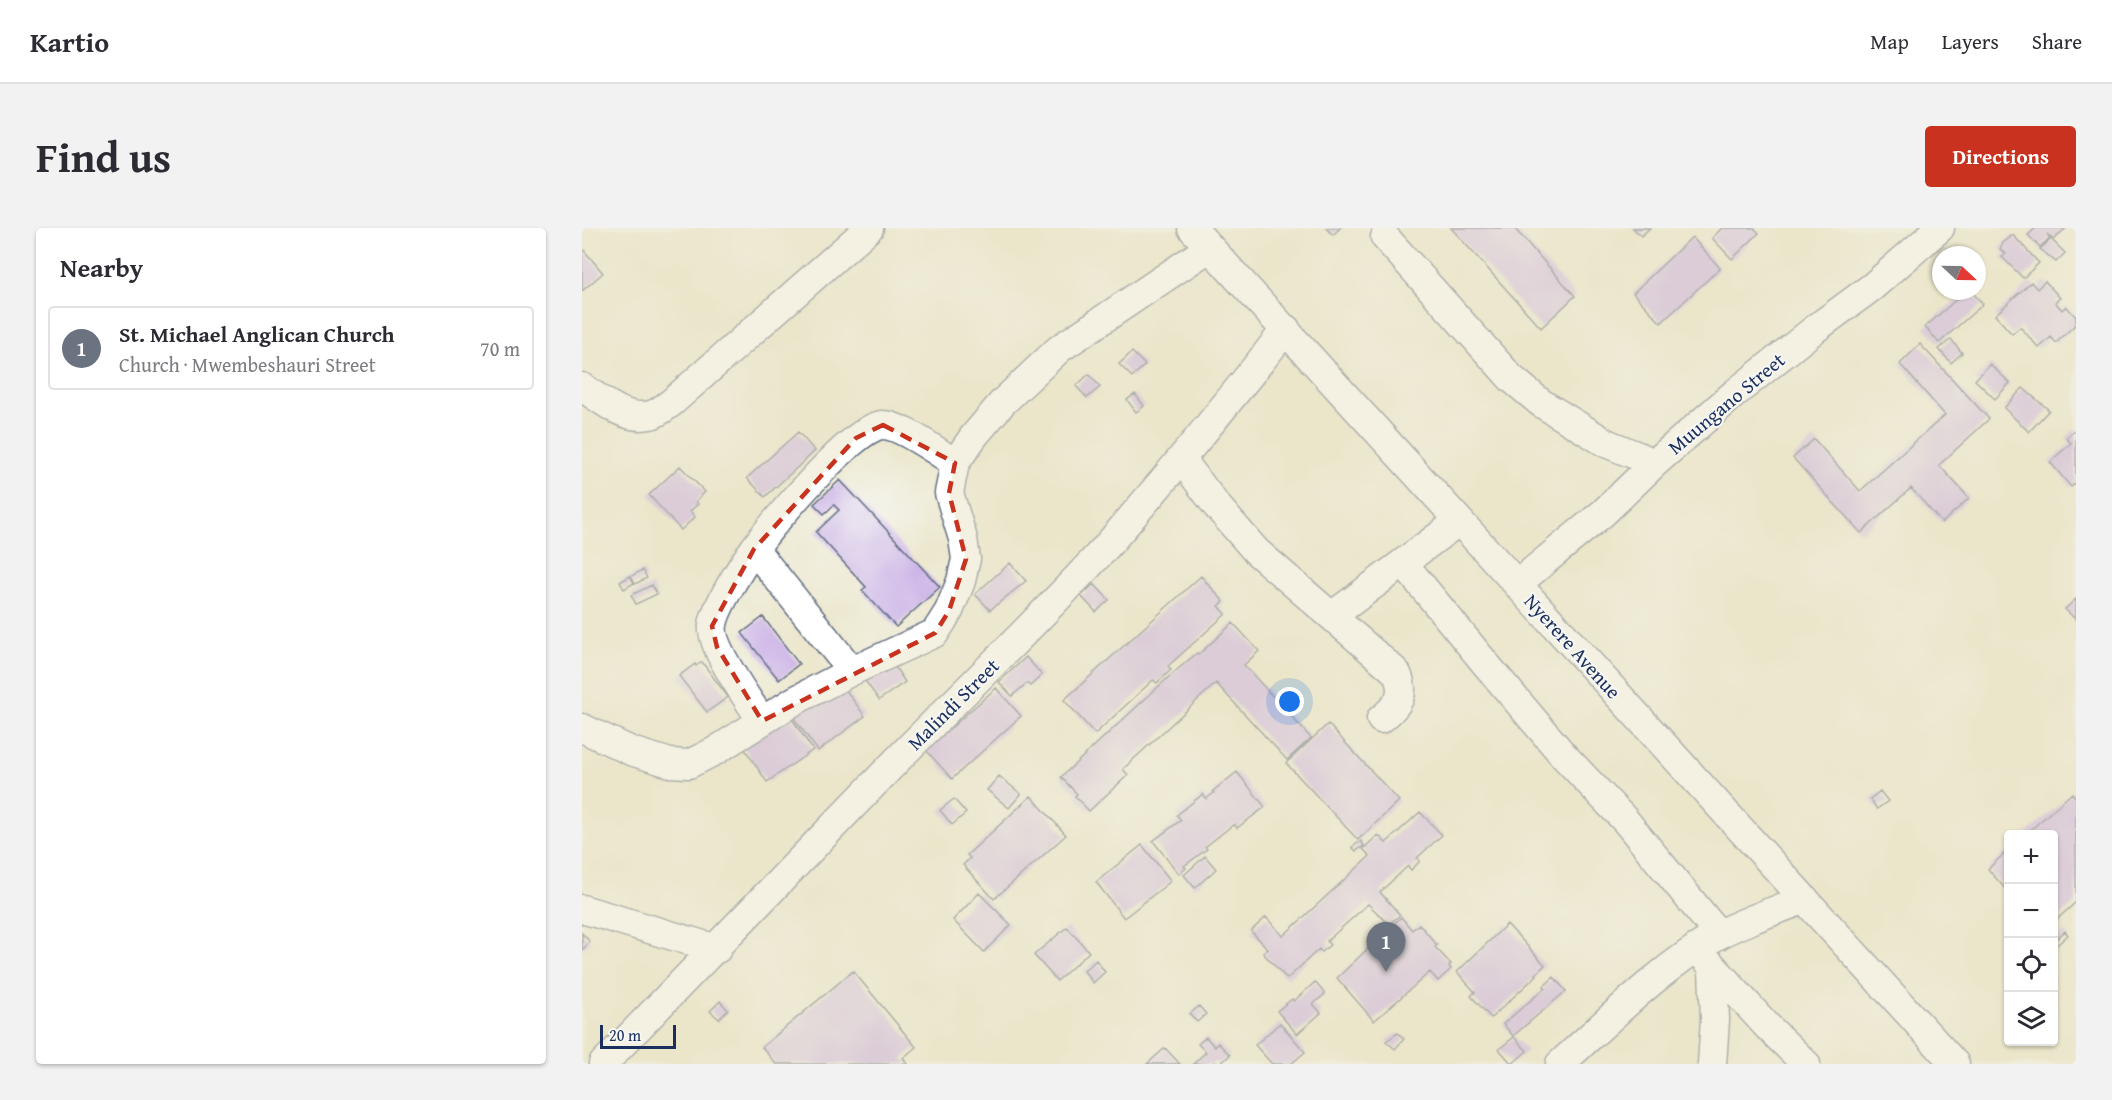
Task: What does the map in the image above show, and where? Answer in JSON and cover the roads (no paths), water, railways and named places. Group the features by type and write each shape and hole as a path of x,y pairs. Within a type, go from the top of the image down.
{"street":[{"path":"582,387 614,408 631,415 651,415 671,403 869,228"},
{"name":"Muungano Street","path":"1517,584 1603,513 1655,463 1743,386 1872,287 1940,228"},
{"path":"1385,237 1511,378 1541,403 1606,443 1655,463"},
{"path":"582,728 631,751 670,763 689,764 715,751 794,701 852,671 935,633 949,611 961,581 966,559 963,539 949,493 955,463 1003,402 1059,349 1200,238"},
{"name":"Nyerere Avenue","path":"1200,238 1286,329 1955,1064"},
{"name":"Malindi Street","path":"603,1064 717,949 903,754 1027,630 1104,548 1182,460 1286,329"},
{"path":"762,721 717,647 712,626 726,595 754,549 832,460 855,438 872,428 883,425 901,431 955,463"},
{"path":"1182,460 1216,505 1256,551 1396,672 1402,683 1400,698 1393,710 1381,719"},
{"path":"1332,616 1459,521"},
{"path":"754,549 852,671"},
{"path":"1404,564 1564,756 1624,820 1709,951 1806,1064"},
{"path":"1560,1064 1634,997 1709,951 1805,899"},
{"path":"582,909 717,949"},
{"path":"1709,951 1714,1020 1712,1064"}],"place":[{"name":"St. Michael Anglican Church","path":"1386,972"}]}
